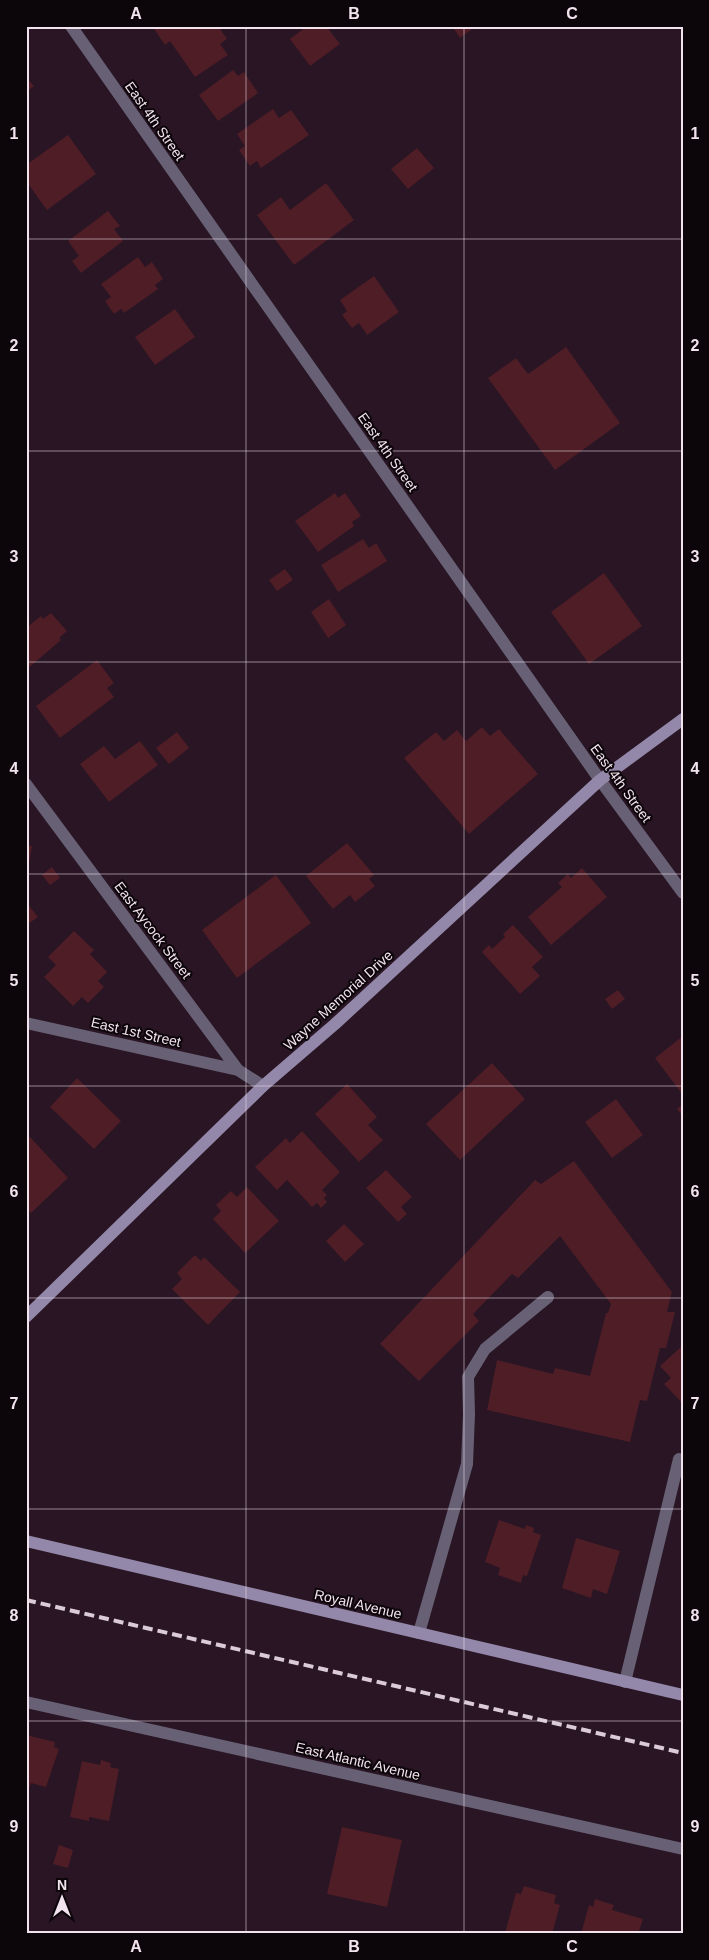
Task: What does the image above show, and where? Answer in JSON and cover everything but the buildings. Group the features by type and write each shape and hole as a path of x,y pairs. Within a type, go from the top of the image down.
{"main road":[{"name":"Wayne Memorial Drive","path":"26,1318 263,1086 335,1024 600,780 683,719"},
{"name":"Royall Avenue","path":"26,1541 683,1695"}],"street":[{"name":"East 4th Street","path":"70,26 600,780 683,894"},
{"name":"East Aycock Street","path":"26,784 238,1070 263,1086"},
{"name":"East 1st Street","path":"26,1023 238,1070"},
{"path":"419,1633 467,1464 468,1377 485,1349 548,1297"},
{"path":"625,1682 679,1459"},
{"name":"East Atlantic Avenue","path":"26,1702 683,1849"}],"railway":[{"path":"26,1600 683,1753"}]}
